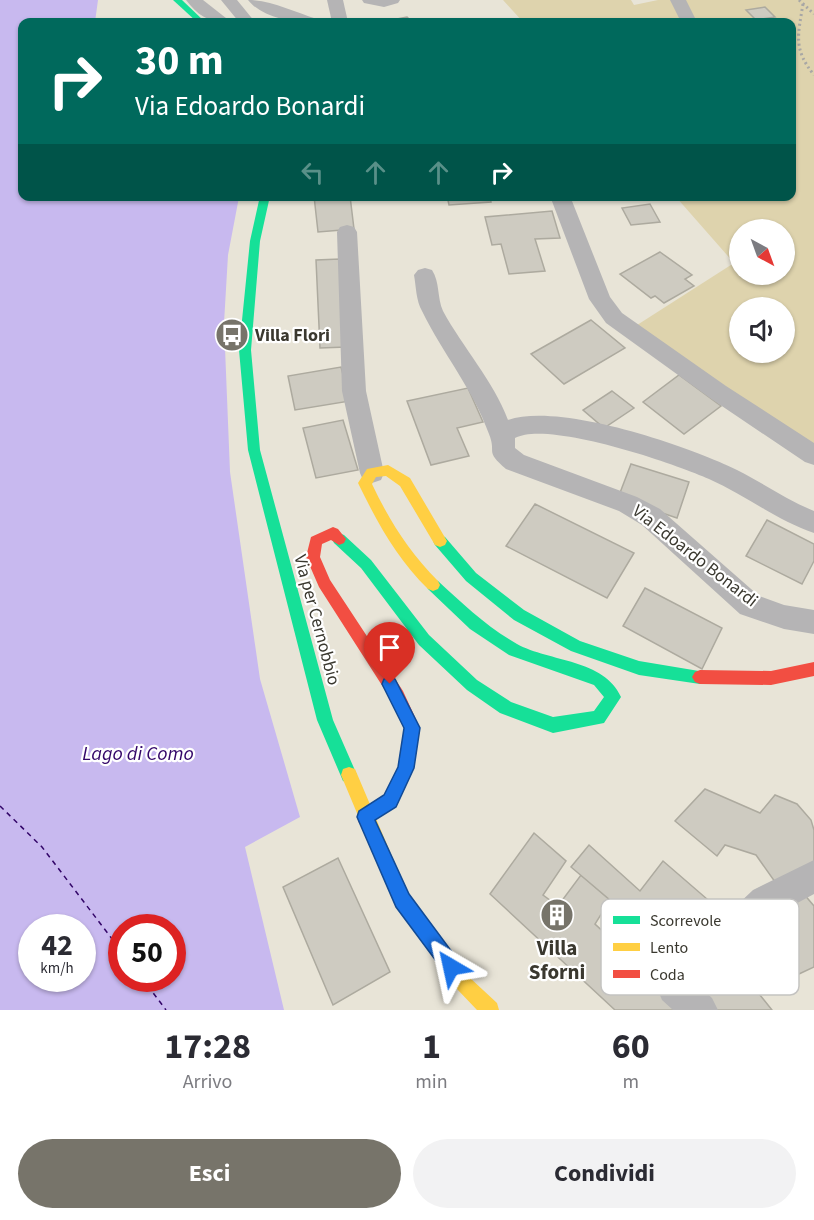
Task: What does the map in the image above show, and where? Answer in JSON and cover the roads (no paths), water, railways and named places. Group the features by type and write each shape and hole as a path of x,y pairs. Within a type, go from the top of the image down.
{"street":[{"path":"177,0 197,18"},
{"path":"194,0 216,18"},
{"path":"228,0 244,18"},
{"path":"256,0 267,9 297,18"},
{"path":"334,0 339,18"},
{"path":"370,0 384,2 392,0"},
{"path":"678,0 687,18"},
{"name":"Via per Cernobbio","path":"265,201 255,241 244,350 254,450 325,720 402,900 463,983 490,1010"},
{"path":"562,201 600,299 614,318 718,392 814,455"},
{"path":"346,232 354,392 372,473"},
{"name":"Via Edoardo Bonardi","path":"425,274 431,309 490,404 502,438 503,452 515,462 628,504 651,518 750,605 784,617 814,622"},
{"path":"502,438 509,429 528,424 556,425 599,433 716,470 789,512 814,522"},
{"path":"365,817 390,801 406,768 412,728 398,696 324,583 313,557 316,541 333,532 366,564 424,640 472,685 506,708 553,725 598,718 613,697 599,680 514,650 475,624 421,574 388,531 374,506 365,483 372,473 388,470 405,482 435,535 471,577 519,615 576,646 639,668 705,678 771,678 814,669"},
{"path":"771,899 814,876"},
{"path":"683,995 700,1010"}],"water":[{"name":"Lago di Como","path":"0,0 98,0 96,18 18,18 18,201 238,201 228,255 224,323 230,472 260,679 300,817 245,847 284,1010 0,1010"}],"place":[{"name":"Villa Flori","path":"232,335"},
{"name":"Villa Sforni","path":"557,915"}]}
